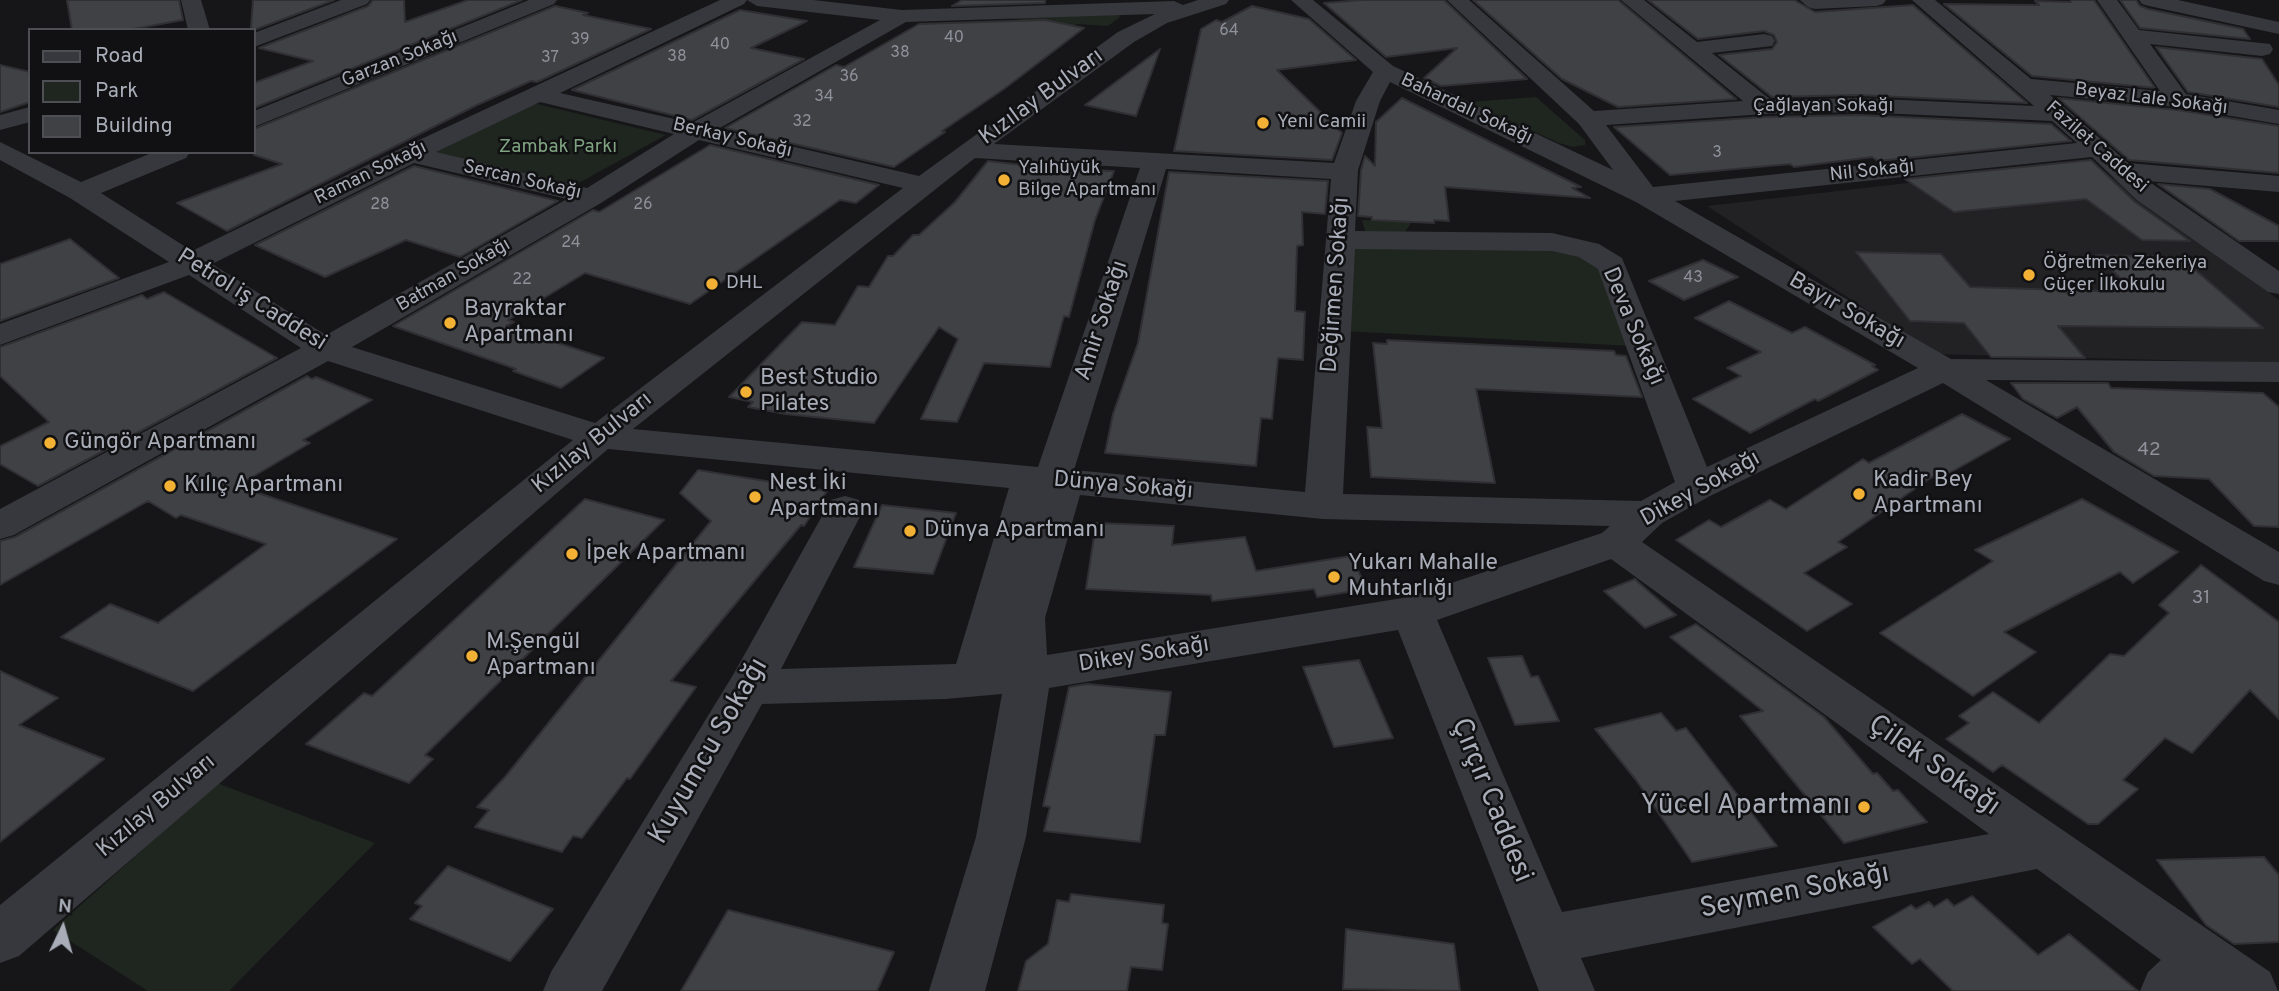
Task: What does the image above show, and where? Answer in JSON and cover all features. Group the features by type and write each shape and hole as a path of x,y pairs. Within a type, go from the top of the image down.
{"street":[{"path":"191,0 198,28"},
{"path":"256,39 360,0"},
{"name":"Garzan Sokağı","path":"256,120 547,0"},
{"name":"Raman Sokağı","path":"0,335 189,264 411,154 737,0"},
{"path":"757,0 868,5 901,16 1138,11 1195,7"},
{"name":"Kızılay Bulvarı","path":"0,938 600,437 969,150 1138,11 1195,7 1219,0"},
{"name":"Bahardalı Sokağı","path":"1301,0 1385,71 1646,196"},
{"name":"Bayır Sokağı","path":"1457,0 1588,119 1646,196 1944,369 2279,570"},
{"path":"1631,0 1765,107"},
{"path":"1810,0 1815,3 1876,0"},
{"name":"Fazilet Caddesi","path":"1922,0 2058,114 2147,194 2279,285"},
{"path":"2107,0 2178,100"},
{"path":"2149,0 2279,28"},
{"path":"2201,11 2223,0"},
{"name":"Batman Sokağı","path":"0,526 325,349 591,197 696,131 901,16"},
{"path":"2131,36 2262,49 2248,21"},
{"path":"1692,49 1764,41"},
{"name":"Değirmen Sokağı","path":"1323,506 1345,172 1368,101 1385,71"},
{"name":"Beyaz Lale Sokağı","path":"2023,85 2178,100 2279,117"},
{"name":"Berkay Sokağı","path":"540,95 924,185"},
{"name":"Çağlayan Sokağı","path":"1588,119 1765,107 1858,105 2058,114"},
{"path":"0,123 28,115"},
{"name":"Nil Sokağı","path":"1646,196 2098,149"},
{"name":"Petrol iş Caddesi","path":"0,150 80,192 325,349 600,437"},
{"path":"969,150 1345,172"},
{"path":"80,192 172,154"},
{"name":"Sercan Sokağı","path":"411,154 591,197"},
{"name":"Amir Sokağı","path":"1050,481 1155,161"},
{"path":"2119,170 2279,184"},
{"name":"Deva Sokağı","path":"1340,240 1552,242 1589,250 1611,264 1696,487"},
{"name":"Dikey Sokağı","path":"749,687 974,680 1028,675 1412,612 1632,529 1696,487 1944,369 2279,372"},
{"name":"Dünya Sokağı","path":"600,437 1323,506 1632,529"},
{"path":"957,991 1001,836 1028,675 1024,618 1054,511 1050,481"},
{"path":"974,680 1050,481"},
{"name":"Kuyumcu Sokağı","path":"571,991 749,687 845,509"},
{"name":"Çilek Sokağı","path":"1632,529 2044,845 2185,974 2249,991"},
{"name":"Çırçır Caddesi","path":"1412,612 1567,991"},
{"name":"Seymen Sokağı","path":"1546,940 2044,845"}],"shaded area":[{"name":"Öğretmen Zekeriya Güçer İlkokulu","path":"2091,162 2279,300 2279,363 1935,354 1707,206"}],"green space":[{"path":"1005,17 1120,17 1108,26 1077,24 1066,28"},
{"path":"1536,97 1585,140 1585,145 1573,147 1559,143 1469,102"},
{"name":"Zambak Parkı","path":"533,103 666,135 566,190 424,154"},
{"path":"1362,220 1412,222 1404,233 1366,234"},
{"path":"1349,244 1553,246 1604,264 1632,346 1343,331"},
{"path":"217,783 375,843 229,991 148,991 53,930"}],"building":[{"path":"67,0 179,0 183,20 139,28 72,28"},
{"path":"253,0 334,0 256,29 251,27"},
{"path":"373,0 404,0 405,22 468,0 522,0 256,107 256,82 313,61 259,48 368,6"},
{"path":"962,0 1045,0 1045,3 952,6"},
{"path":"1444,0 1527,79 1441,86 1424,78 1457,48 1386,57 1324,3"},
{"path":"1473,0 1618,0 1736,99 1618,107 1562,79"},
{"path":"1648,0 1794,0 1815,12 1913,5 2027,103 1858,95 1772,97 1719,55 1772,49 1777,42 1774,35 1764,31 1698,39"},
{"path":"2094,0 2155,88 2032,76 1944,4 2039,5 2035,1"},
{"path":"2120,0 2136,0 2140,6 2148,9 2243,29 2250,39 2140,28"},
{"path":"555,6 588,13 583,15 651,29 537,82 531,81 477,105 227,231 177,203 282,164 254,155 256,128"},
{"path":"1252,6 1309,19 1356,60 1277,70 1342,133 1332,160 1174,151 1201,29 1216,20 1222,22"},
{"path":"740,10 807,21 751,48 804,59 692,120 572,90"},
{"path":"1045,20 1084,28 894,167 725,128 836,65 844,67 919,24"},
{"path":"2156,47 2262,59 2279,85 2279,107 2188,92"},
{"path":"1160,49 1136,116 1085,105"},
{"path":"0,65 28,72 28,103 0,112"},
{"path":"1402,98 1581,187 1572,188 1590,198 1445,187 1449,221 1434,220 1434,223 1372,220 1372,217 1358,216 1361,170 1365,156 1375,166 1376,122"},
{"path":"2058,98 2178,110 2279,126 2279,173 2129,160"},
{"path":"1858,115 2051,124 2071,141 1878,161 1872,157 1794,167 1790,164 1670,175 1614,127 1765,117"},
{"path":"710,145 879,185 856,203 840,200 690,304 585,273 508,320 514,322 506,326 604,358 561,388 513,371 516,369 393,326 593,210 599,212"},
{"path":"2091,160 2135,202 2190,241 2142,240 2086,199 1954,212 1905,179"},
{"path":"988,161 1047,168 1114,171 1095,220 1069,317 1064,316 1050,367 984,363 957,422 921,419 958,339 939,327 874,423 785,414 748,407 753,402 729,397 802,322 835,325 858,286 869,287 888,256 893,256 913,235 919,235 955,202"},
{"path":"414,166 558,201 460,257 406,240 325,277 255,245"},
{"path":"1169,172 1328,181 1325,214 1302,212 1303,245 1297,246 1295,311 1305,312 1303,360 1278,358 1272,419 1261,418 1256,466 1105,453 1113,414 1138,343"},
{"path":"2158,184 2210,189 2279,226 2279,241 2239,241"},
{"path":"70,239 119,278 0,321 0,264"},
{"path":"1856,252 1941,254 1970,287 2098,291 2133,290 2096,255 2180,257 2263,328 2058,326 2085,358 1991,357 1964,323 1910,321"},
{"path":"1703,260 1738,277 1684,300 1649,281"},
{"path":"164,292 277,358 38,486 0,464 0,446 49,422 0,376 0,347 142,295 147,299"},
{"path":"1729,301 1792,333 1805,327 1875,365 1872,366 1878,370 1750,433 1693,399 1741,376 1727,368 1761,352 1695,318"},
{"path":"1387,340 1614,351 1616,355 1626,356 1642,397 1476,389 1495,483 1371,477 1367,427 1382,428 1373,343 1387,344"},
{"path":"307,376 312,379 316,377 372,400 303,440 310,443 237,486 397,539 193,691 61,637 110,604 158,623 266,544 181,515 176,518 148,501 0,585 0,541 15,537"},
{"path":"2011,383 2108,383 2111,388 2263,393 2279,407 2279,527 2254,526 2209,479 2154,476 2114,452 2077,407 2057,418 2023,399"},
{"path":"1962,414 2010,439 1937,480 1932,477 1838,542 1847,547 1804,573 1852,604 1807,631 1676,540 1709,520 1721,527 1770,500 1786,509 1863,459 1869,463"},
{"path":"698,470 827,491 804,526 801,525 671,681 696,687 630,779 627,778 582,838 573,836 562,852 475,827 489,810 477,807 505,777 711,521 680,493"},
{"path":"585,499 664,520 425,755 433,759 409,783 306,744 364,693 372,696"},
{"path":"2082,499 2178,552 2133,583 2120,572 2004,632 2036,652 1973,696 1880,633 1993,561 1975,550"},
{"name":"Dünya Apartmanı","path":"882,505 956,513 933,574 854,567"},
{"path":"1096,523 1174,526 1172,545 1245,537 1256,571 1351,556 1367,589 1317,597 1314,589 1212,601 1211,595 1086,589"},
{"path":"2201,565 2279,622 2279,719 2250,690 2192,753 2165,738 2123,780 2138,789 2098,824 2088,824 2002,765 1993,772 1946,739 1969,723 1959,716 1993,692 2039,723 2110,654 2124,656 2169,613 2159,605"},
{"path":"1635,579 1676,615 1645,628 1604,591"},
{"path":"1696,624 1824,717 1873,774 1877,773 1893,791 1898,790 1927,822 1844,843 1740,716 1763,711 1670,637"},
{"path":"1522,656 1531,677 1538,676 1559,721 1515,725 1488,658"},
{"path":"1359,660 1393,738 1334,747 1303,667"},
{"path":"0,671 58,698 19,725 104,759 0,842"},
{"path":"1087,684 1171,692 1165,735 1155,735 1140,842 1044,831 1050,807 1043,806 1069,687"},
{"path":"1661,713 1676,731 1686,728 1777,846 1692,862 1636,780 1595,729"},
{"path":"2264,857 2279,875 2279,942 2234,944 2206,925 2157,860"},
{"path":"448,866 553,909 510,961 410,919 422,906 415,903"},
{"path":"1071,894 1164,905 1162,923 1168,924 1162,970 1131,967 1127,991 1018,991 1026,961 1048,944 1057,900 1069,902"},
{"path":"1972,896 2038,955 2069,934 2138,991 1953,991 1920,959 1912,964 1873,927 1911,905 1916,909 1929,902 1934,907 1947,899 1954,906"},
{"path":"728,910 894,952 877,991 681,991"},
{"path":"1346,929 1454,944 1460,991 1343,989"}],"place":[{"name":"Yeni Camii","path":"1263,123"},
{"name":"Yalıhüyük Bilge Apartmanı","path":"1004,180"},
{"name":"Öğretmen Zekeriya Güçer İlkokulu","path":"2029,275"},
{"name":"DHL","path":"712,284"},
{"name":"Bayraktar Apartmanı","path":"450,323"},
{"name":"Best Studio Pilates","path":"746,392"},
{"name":"Güngör Apartmanı","path":"50,443"},
{"name":"Kılıç Apartmanı","path":"170,486"},
{"name":"Kadir Bey Apartmanı","path":"1859,494"},
{"name":"Nest İki Apartmanı","path":"755,497"},
{"name":"Dünya Apartmanı","path":"910,531"},
{"name":"İpek Apartmanı","path":"572,554"},
{"name":"Yukarı Mahalle Muhtarlığı","path":"1334,577"},
{"name":"M.Şengül Apartmanı","path":"472,656"},
{"name":"Yücel Apartmanı","path":"1864,807"}]}
